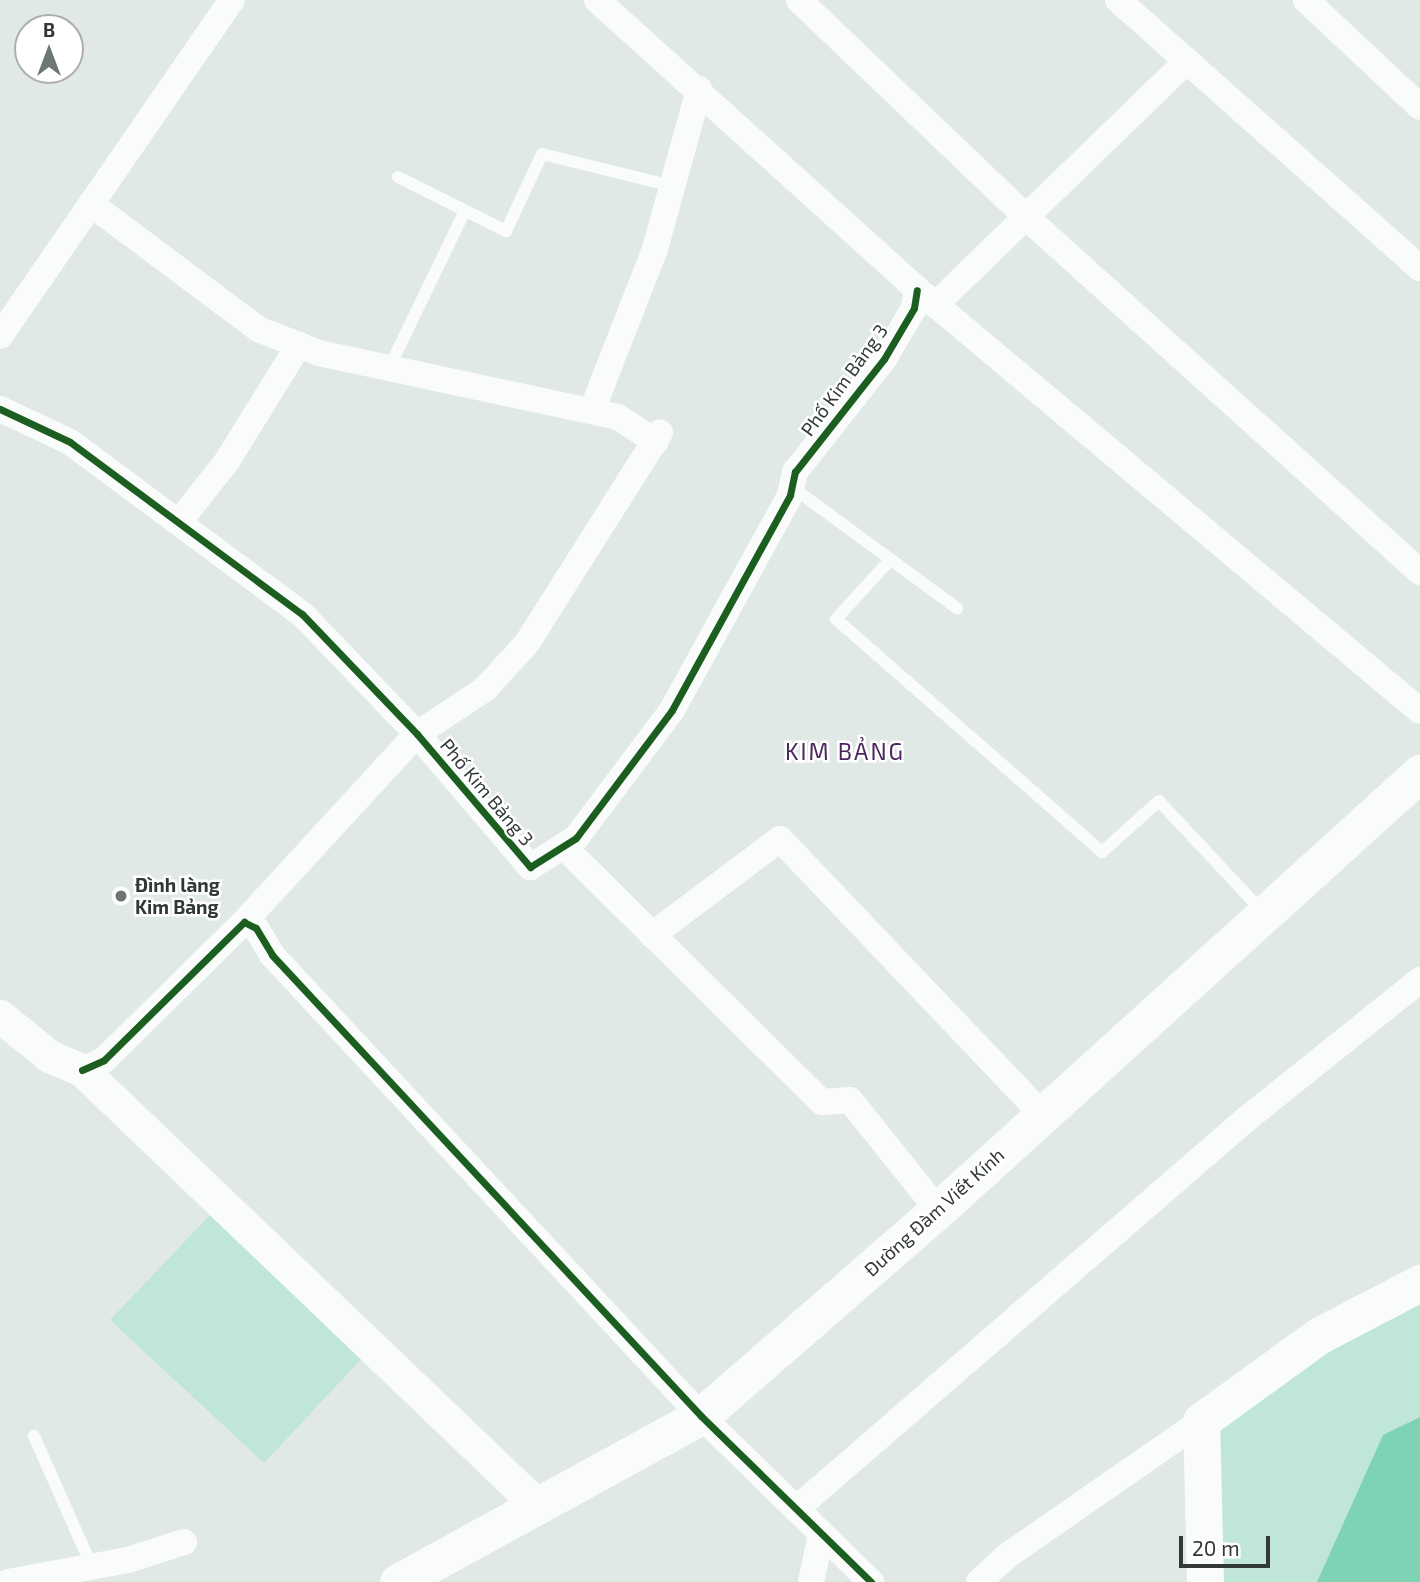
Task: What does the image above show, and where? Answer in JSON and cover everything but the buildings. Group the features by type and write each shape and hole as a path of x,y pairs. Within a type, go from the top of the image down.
{"main road":[{"name":"Đường Đàm Viết Kính","path":"398,1582 536,1504 701,1416 938,1210 1420,773"},
{"path":"1205,1582 1201,1421 1320,1335 1420,1283"}],"street":[{"path":"0,336 232,0"},
{"path":"597,0 699,89 926,298 1420,711"},
{"path":"799,0 1026,217 1420,572"},
{"path":"1118,0 1420,268"},
{"path":"1306,0 1420,107"},
{"path":"926,298 1026,217 1187,61"},
{"path":"592,410 655,248 699,89"},
{"path":"82,1070 104,1060 244,922 417,734 485,689 527,643 658,438 618,417 389,368 299,345 258,329 91,204"},
{"name":"Phố Kim Bảng 3","path":"0,410 70,442 302,614 417,734 530,867 576,838 672,710 792,487 795,472 884,359 914,308 926,298"},
{"path":"179,522 227,461 299,345"},
{"path":"652,935 780,839 1043,1115"},
{"path":"563,846 822,1102 850,1100 938,1210"},
{"path":"244,922 256,928 272,956 701,1416 871,1582"},
{"path":"796,1509 1244,1121 1420,979"},
{"path":"0,1016 49,1056 82,1070 536,1504"},
{"path":"979,1582 1018,1548 1201,1421"},
{"path":"811,1582 821,1534"},
{"path":"8,1582 92,1567 184,1542"}],"lane":[{"path":"398,177 506,231 542,154 673,186"},
{"path":"389,368 465,211"},
{"path":"792,487 889,561 957,608"},
{"path":"889,561 836,620 1102,852 1159,801 1265,914"},
{"path":"34,1436 92,1567"}],"shaded area":[{"path":"213,1212 366,1354 264,1463 110,1320"},
{"path":"1420,1284 1420,1417 1383,1435 1317,1582 1205,1582 1201,1421"},
{"path":"1420,1417 1420,1582 1317,1582 1383,1435"}],"cycle path":[{"path":"0,409 70,442 302,614 417,734 530,867 576,838 672,710 790,495 795,472 884,359 914,308 917,290"},
{"path":"82,1070 104,1060 244,922 256,928 272,955 701,1416 871,1582"}],"place":[{"name":"Đình làng Kim Bảng","path":"121,896"}],"district":[{"name":"KIM BẢNG","path":"845,751"}]}
